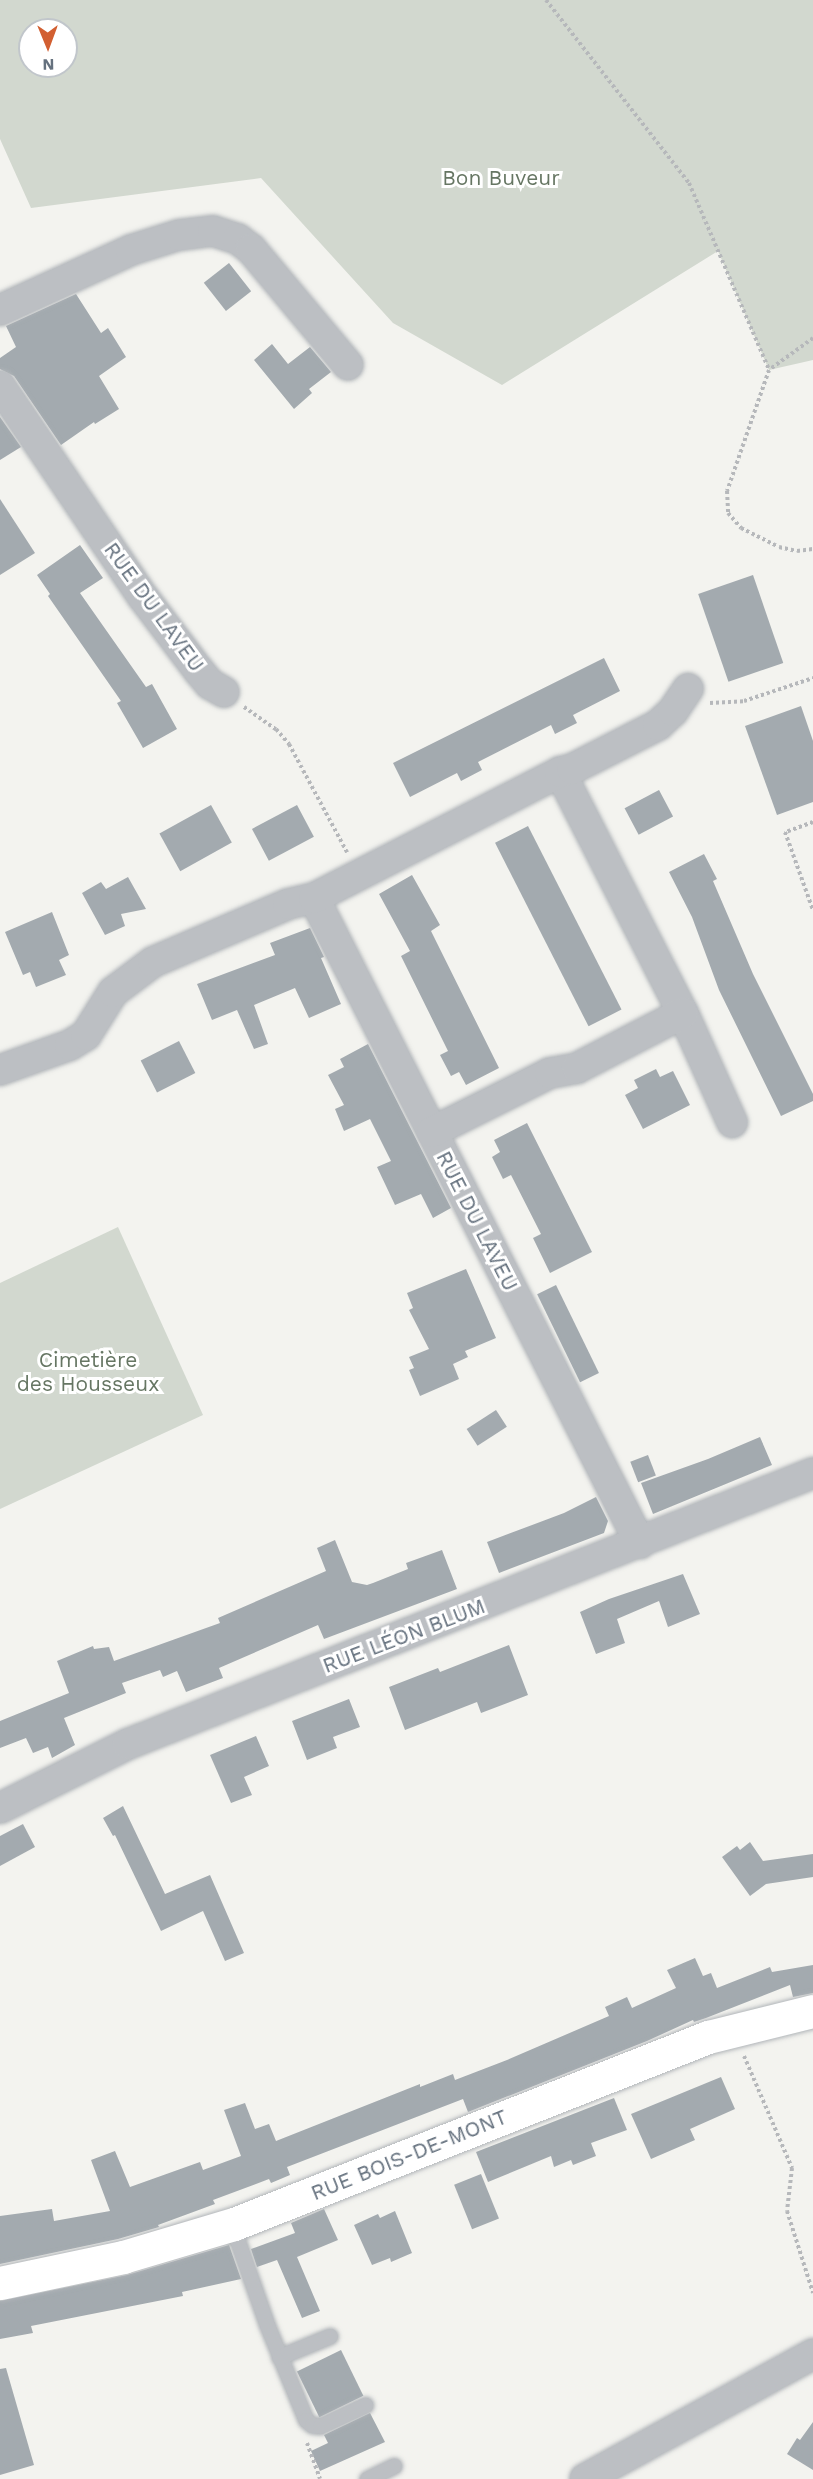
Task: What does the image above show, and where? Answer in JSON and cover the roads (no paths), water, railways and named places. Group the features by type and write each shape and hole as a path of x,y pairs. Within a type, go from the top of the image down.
{"street":[{"path":"0,310 131,250 179,235 213,231 238,239 251,249 348,365"},
{"name":"RUE DU LAVEU","path":"0,386 143,597 210,684 224,692"},
{"path":"0,1070 70,1045 86,1035 113,992 153,962 288,904 314,898 560,772 572,769 658,725 685,694"},
{"path":"560,772 683,1013 732,1122"},
{"name":"RUE DU LAVEU","path":"314,898 640,1543"},
{"path":"432,1132 550,1073 577,1068 683,1013"},
{"name":"RUE LÉON BLUM","path":"0,1808 128,1744 813,1473"},
{"name":"RUE BOIS-DE-MONT","path":"0,2283 123,2257 232,2225 708,2037 813,2011"},
{"path":"585,2479 813,2354"}],"lane":[{"path":"232,2225 301,2410 312,2425 320,2426 364,2405"},
{"path":"279,2356 330,2336"},
{"path":"367,2479 394,2466"}],"park label":[{"name":"Bon Buveur","path":"501,178"},
{"name":"Cimetière des Housseux","path":"88,1372"}]}
